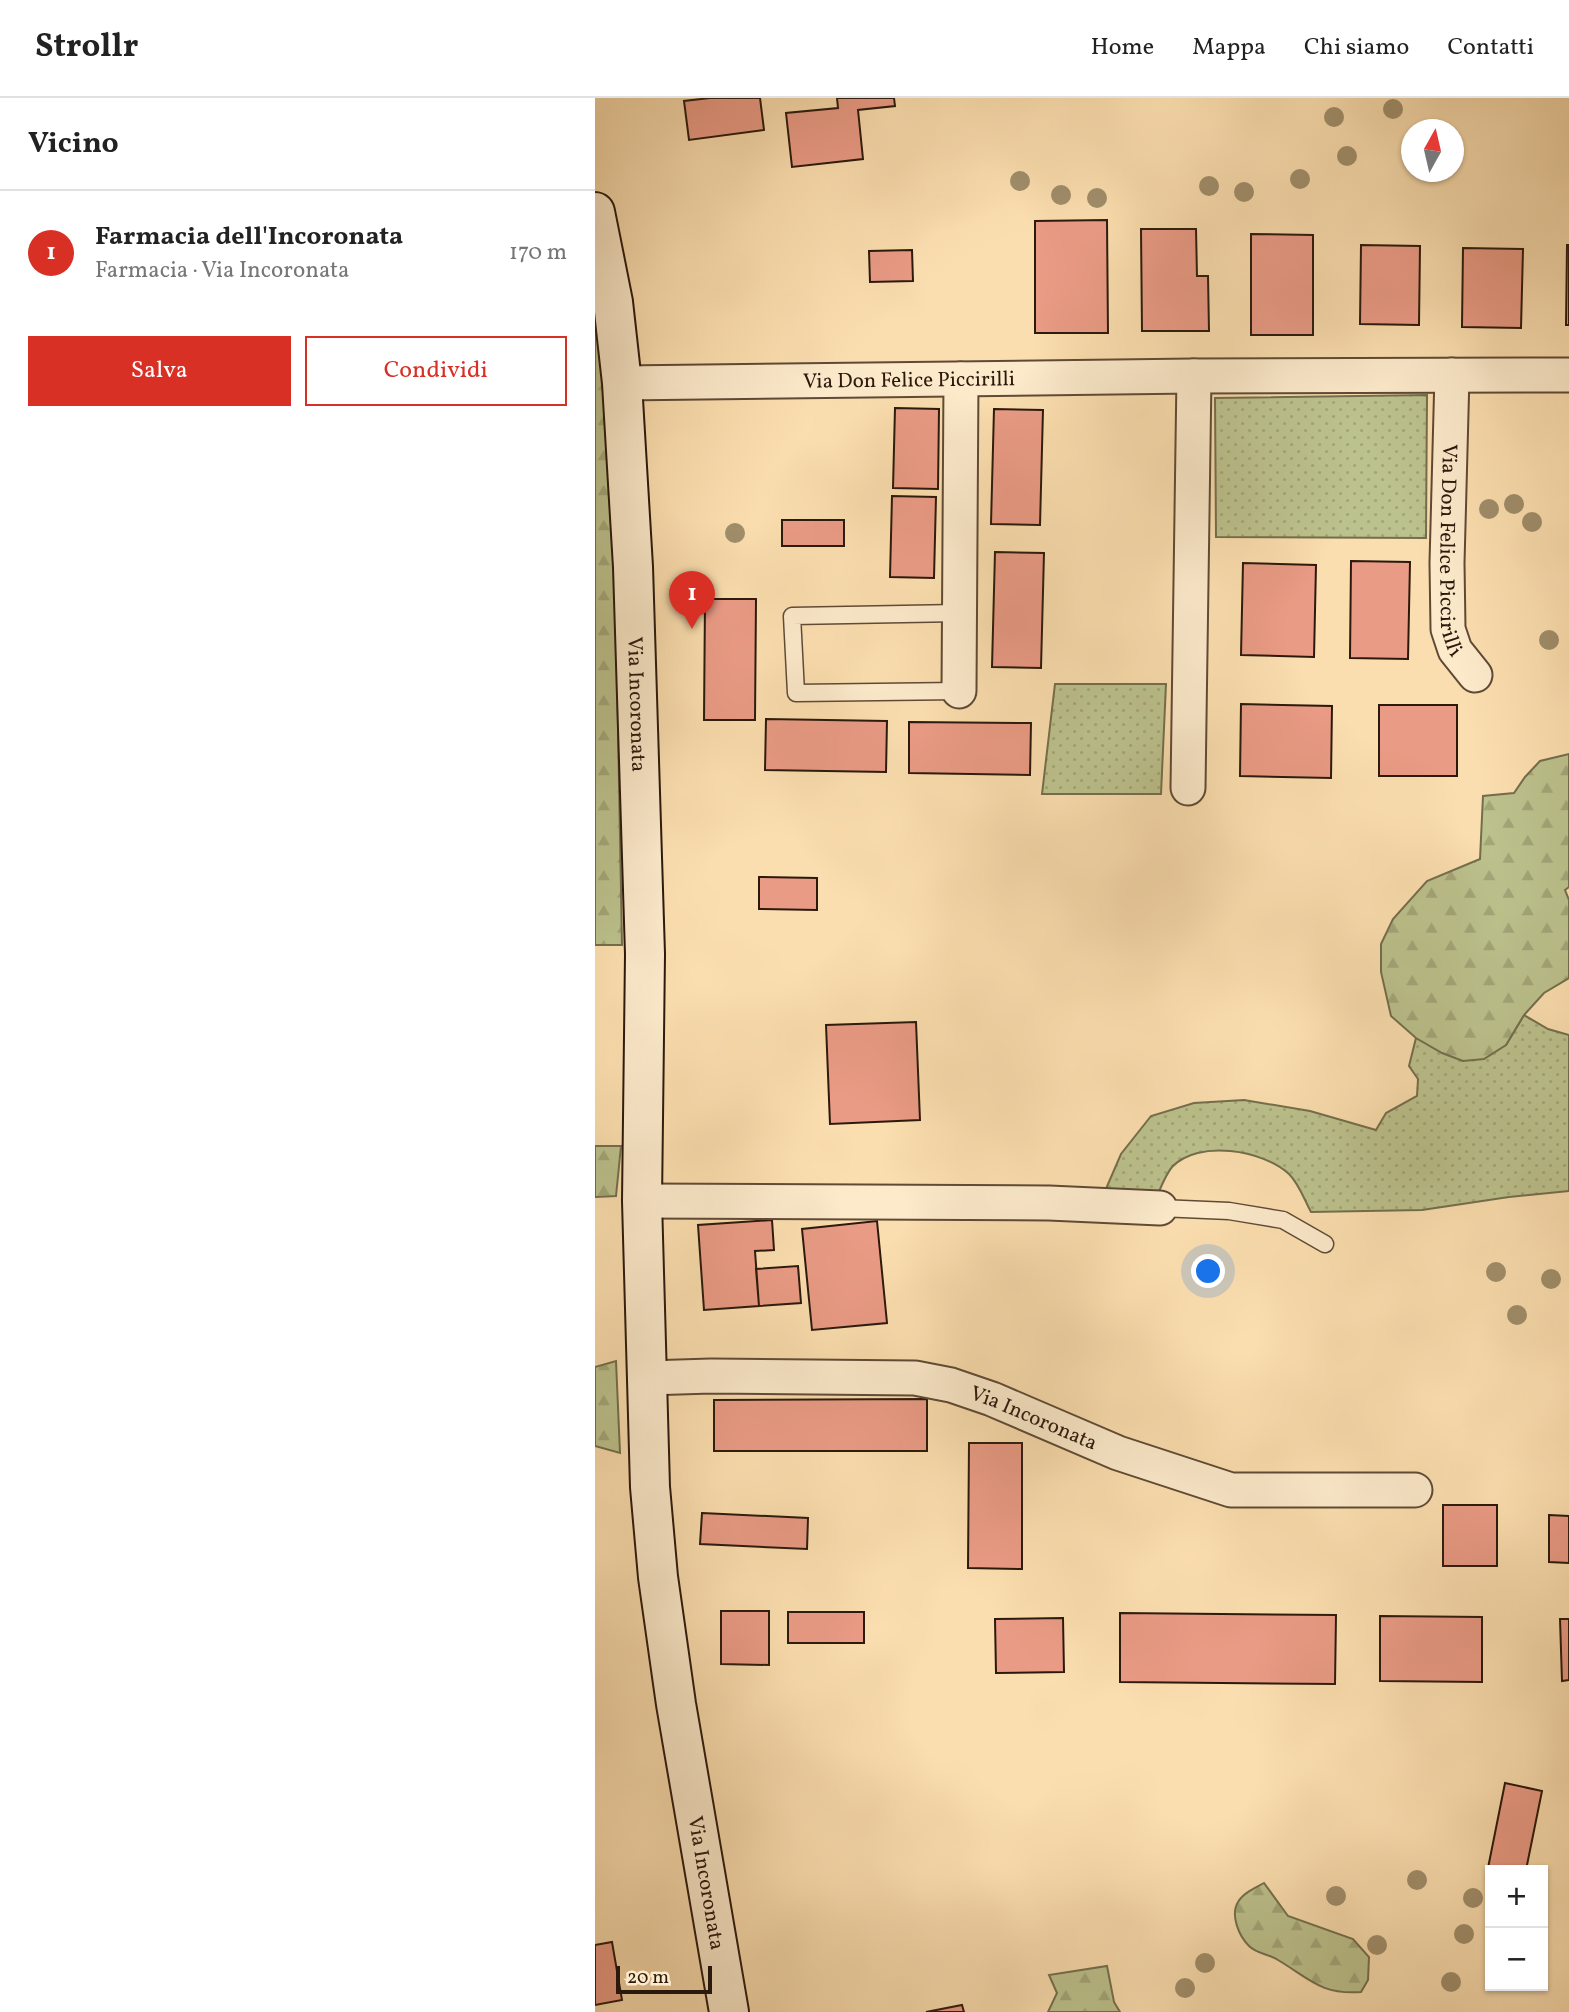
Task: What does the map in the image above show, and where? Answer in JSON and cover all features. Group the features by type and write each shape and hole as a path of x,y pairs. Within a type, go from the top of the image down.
{"main road":[{"name":"Via Incoronata","path":"595,212 613,302 622,383 633,567 644,889 642,1201 650,1487 658,1577 676,1704 729,2012"}],"street":[{"name":"Via Don Felice Piccirilli","path":"1452,375 1447,550 1448,629 1455,650 1475,675"},
{"name":"Via Don Felice Piccirilli","path":"622,383 1194,376 1569,375"},
{"path":"1188,788 1194,376"},
{"path":"958,691 961,379"},
{"path":"642,1201 1049,1203 1160,1208"},
{"name":"Via Incoronata","path":"647,1378 915,1378 951,1385 992,1399 1118,1453 1231,1490 1415,1490"}],"lane":[{"path":"958,691 796,693 792,615 959,613"},
{"path":"1160,1208 1229,1211 1283,1220 1325,1244"}],"green space":[{"path":"595,298 607,401 616,617 622,945 595,945"},
{"path":"1427,395 1426,538 1216,537 1215,398"},
{"path":"1055,684 1166,684 1161,794 1042,794"},
{"path":"1569,754 1569,887 1565,890 1569,900 1569,978 1544,993 1524,1015 1506,1045 1484,1059 1463,1061 1442,1053 1416,1038 1391,1016 1381,972 1381,944 1393,919 1427,881 1480,859 1483,796 1514,793 1540,761"},
{"path":"1524,1015 1548,1029 1569,1035 1569,1191 1422,1210 1311,1212 1293,1178 1278,1166 1247,1154 1214,1151 1183,1158 1172,1167 1157,1196 1102,1198 1121,1154 1151,1116 1194,1103 1244,1100 1310,1111 1376,1130 1386,1113 1417,1096 1418,1079 1409,1066 1416,1038 1463,1061 1506,1045"},
{"path":"595,1146 621,1146 616,1196 595,1197"},
{"path":"616,1361 620,1453 595,1446 595,1367"},
{"path":"1264,1883 1288,1916 1353,1939 1369,1957 1368,1980 1361,1992 1326,1988 1249,1946 1237,1925 1236,1907 1243,1896"},
{"path":"1107,1966 1114,2002 1120,2012 1048,2012 1057,1993 1049,1975"}],"building":[{"path":"760,98 764,130 689,140 684,101"},
{"path":"837,98 894,98 895,106 858,110 863,159 792,167 786,113 838,108"},
{"path":"1107,220 1108,333 1035,333 1035,221"},
{"path":"1141,229 1196,229 1197,276 1208,276 1209,331 1142,331"},
{"path":"1251,234 1313,235 1313,335 1251,335"},
{"path":"1361,245 1420,246 1419,325 1360,324"},
{"path":"1569,245 1569,325 1566,325"},
{"path":"1463,248 1523,249 1521,328 1462,327"},
{"path":"912,250 913,281 870,282 869,251"},
{"path":"895,408 939,409 938,489 893,488"},
{"path":"994,409 1043,410 1040,525 991,524"},
{"path":"892,496 936,497 934,578 890,577"},
{"path":"782,520 844,520 844,546 782,546"},
{"path":"995,552 1044,553 1041,668 992,667"},
{"path":"1351,561 1410,562 1408,659 1350,658"},
{"path":"1243,563 1316,565 1314,657 1241,655"},
{"path":"705,599 756,599 755,720 704,720"},
{"path":"1241,704 1332,706 1331,778 1240,776"},
{"path":"1379,705 1457,705 1457,776 1379,776"},
{"path":"766,719 887,721 886,772 765,770"},
{"path":"909,722 1031,723 1030,775 909,773"},
{"path":"759,877 817,878 817,910 759,909"},
{"path":"916,1022 920,1120 830,1124 826,1025"},
{"path":"772,1220 774,1250 755,1251 759,1306 704,1310 698,1225"},
{"path":"877,1221 887,1323 812,1330 802,1229"},
{"path":"798,1266 801,1303 759,1306 756,1269"},
{"path":"927,1399 927,1451 714,1451 714,1400"},
{"path":"969,1443 1022,1443 1022,1569 968,1568"},
{"path":"1443,1505 1497,1505 1497,1566 1443,1566"},
{"path":"702,1513 808,1518 807,1549 700,1544"},
{"path":"1549,1515 1569,1516 1569,1563 1549,1562"},
{"path":"721,1611 769,1611 769,1665 721,1664"},
{"path":"788,1612 864,1612 864,1643 788,1643"},
{"path":"1120,1613 1336,1615 1335,1684 1120,1682"},
{"path":"1380,1616 1482,1617 1482,1682 1380,1681"},
{"path":"1063,1618 1064,1672 996,1673 995,1619"},
{"path":"1560,1619 1569,1619 1569,1680 1562,1681"},
{"path":"1505,1783 1542,1791 1527,1865 1489,1865"},
{"path":"612,1942 622,2000 595,2005 595,1945"},
{"path":"962,2005 964,2012 926,2012"}],"place":[{"name":"Farmacia dell'Incoronata","path":"692,629"}]}
